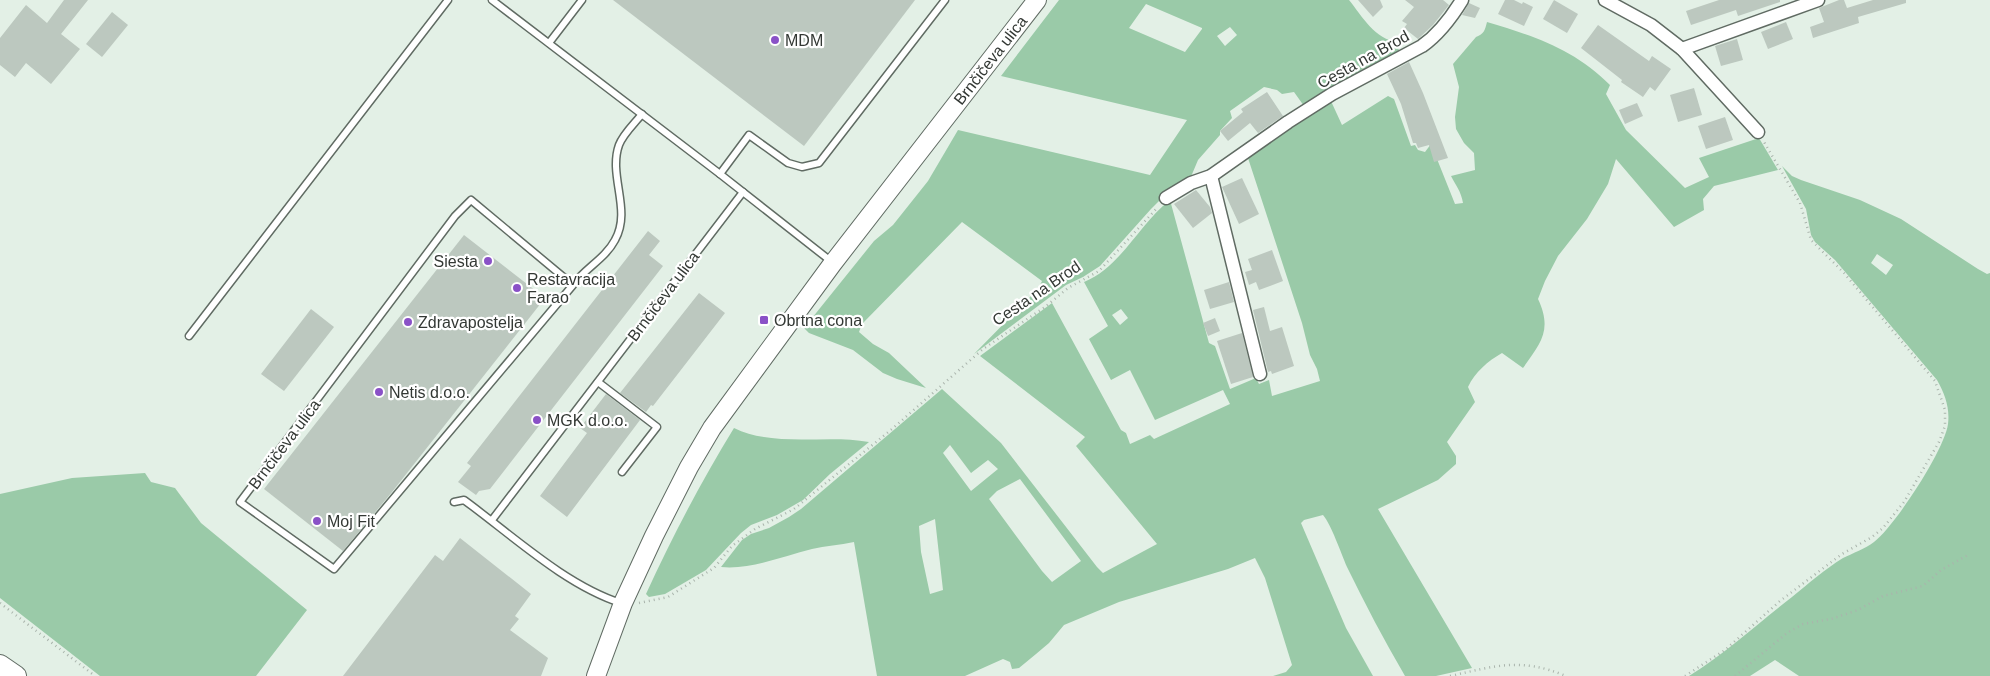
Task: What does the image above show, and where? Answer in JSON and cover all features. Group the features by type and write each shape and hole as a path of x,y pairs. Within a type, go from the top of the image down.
{"main road":[{"path":"0,665 16,676"}],"street":[{"name":"Brnčičeva ulica","path":"596,676 628,603 654,536 689,467 712,428 833,263 1037,0"},
{"name":"Cesta na Brod","path":"1166,198 1190,183 1212,176 1288,122 1332,94 1434,37 1449,20 1462,0"},
{"path":"1605,0 1651,24 1682,49 1758,132"},
{"path":"1682,49 1818,0"},
{"path":"1212,176 1260,374"}],"lane":[{"path":"189,336 448,0"},
{"path":"492,0 744,192 833,263"},
{"path":"549,43 582,0"},
{"path":"720,174 749,135 788,163 802,167 820,163 945,0"},
{"name":"Brnčičeva ulica","path":"573,285 471,200 455,216 240,502 334,570 573,285 579,276 598,262 616,240 620,228 622,208 616,163 620,144 642,114"},
{"name":"Brnčičeva ulica","path":"492,520 744,192"},
{"path":"598,382 657,427 622,472"},
{"path":"454,502 464,500 568,578 607,598 628,603"}],"path":[{"path":"1685,676 1726,650 1780,601 1842,554 1872,537 1883,528 1904,502 1939,442 1945,426 1945,410 1935,381 1844,274 1811,240 1800,203 1758,132"},
{"name":"Cesta na Brod","path":"628,603 668,597 714,568 732,546 755,529 794,509 892,429 983,349 1068,288 1098,271 1166,198"},
{"path":"1735,676 1787,633 1803,624 1831,619 1858,610 1883,596 1922,586 1941,570 1968,555"},
{"path":"628,603 638,595"},
{"path":"0,603 95,676"},
{"path":"1450,676 1489,666 1510,664 1540,667 1566,676"}],"green space":[{"path":"1059,0 1349,0 1376,32 1382,37 1398,42 1399,52 1304,106 1294,92 1282,94 1277,90 1264,87 1230,111 1232,118 1198,160 1190,179 1167,193 1100,266 1066,285 974,354 1038,289 1042,281 962,222 862,324 859,332 873,344 889,353 926,388 883,373 853,350 809,333 804,328 874,241 893,225 928,181 958,130 1150,175 1187,120 1001,76","holes":["1146,4 1202,28 1185,52 1129,28","1230,27 1237,35 1225,46 1217,36"]},
{"path":"1487,22 1553,45 1582,62 1596,73 1610,85 1606,94 1626,130 1685,188 1709,177 1699,158 1759,138 1778,170 1714,186 1703,199 1704,210 1674,227 1616,159 1608,184 1587,219 1558,256 1545,281 1538,299 1542,310 1544,328 1535,351 1523,368 1502,353 1482,367 1468,387 1475,402 1447,442 1456,456 1456,464 1438,480 1378,509 1472,668 1436,676 1405,676 1361,595 1333,532 1323,515 1304,520 1301,523 1346,628 1373,676 1273,676 1286,672 1292,665 1265,578 1255,558 1228,569 1119,602 1064,625 1049,643 1019,668 1012,669 1010,662 1003,659 965,676 877,676 854,542 812,549 767,562 721,567 742,540 751,534 769,528 801,509 942,389 1001,443 1103,573 1157,544 1076,446 1085,437 980,356 1052,303 1121,430 1126,433 1130,444 1150,435 1154,439 1230,404 1223,390 1155,420 1130,370 1111,380 1089,339 1108,326 1084,282 1109,266 1170,200 1209,343 1215,346 1230,389 1256,378 1259,384 1269,380 1272,396 1320,381 1317,369 1310,355 1302,323 1247,155 1330,99 1342,125 1388,96 1394,99 1411,146 1415,145 1418,150 1425,152 1431,144 1455,204 1463,203 1460,192 1451,176 1475,170 1474,153 1464,143 1456,129 1455,117 1459,87 1453,64 1476,37 1482,33","holes":["1121,309 1128,318 1120,325 1112,315","950,445 971,473 988,460 998,469 971,491 943,453","1020,479 1081,561 1052,582 989,499 997,491","935,519 943,590 930,594 921,552 919,526"]},
{"path":"1782,166 1792,176 1860,200 1901,219 1978,269 1987,274 1990,273 1990,676 1799,676 1775,660 1750,676 1689,676 1729,648 1830,567 1874,542 1906,504 1929,468 1945,436 1948,412 1946,401 1937,380 1835,260 1815,242 1811,235 1806,209","holes":["1877,254 1893,265 1886,275 1871,263"]},
{"path":"734,428 750,434 784,439 836,439 869,442 830,474 803,500 777,515 751,525 706,570 665,594 649,597 646,594 677,531"},
{"path":"145,473 151,482 175,488 201,523 307,610 256,676 100,676 0,598 0,494 72,478"}],"building":[{"path":"64,0 88,0 61,34 80,49 51,84 26,63 15,77 0,65 0,38 26,5 47,23"},
{"name":"MDM","path":"613,0 915,0 804,146"},
{"path":"1358,0 1380,0 1383,7 1373,17"},
{"path":"1405,0 1443,0 1449,5 1433,25 1418,39 1404,28 1407,24 1402,21 1414,7"},
{"path":"1505,0 1514,0 1522,4 1523,2 1533,7 1524,26 1498,14"},
{"path":"1554,0 1578,14 1567,33 1543,19"},
{"path":"1719,0 1780,0 1780,2 1738,16 1736,10 1691,25 1686,11"},
{"path":"1839,0 1844,0 1847,8 1873,0 1906,0 1906,3 1858,17 1859,23 1813,38 1810,27 1824,22 1819,8"},
{"path":"1469,3 1480,8 1475,18 1462,15"},
{"path":"112,12 128,25 102,57 86,44"},
{"path":"1786,22 1793,39 1768,49 1761,32"},
{"path":"1598,25 1649,61 1652,56 1671,69 1655,91 1650,87 1643,97 1621,82 1622,80 1581,48"},
{"path":"1737,39 1743,60 1721,66 1715,46"},
{"path":"1409,62 1448,158 1434,162 1429,145 1418,148 1416,143 1413,143 1401,104 1387,74"},
{"path":"1694,88 1702,115 1678,122 1670,95"},
{"path":"1267,92 1283,116 1258,133 1250,123 1228,141 1220,131 1243,112 1241,109"},
{"path":"1637,103 1643,116 1625,124 1619,110"},
{"path":"1725,117 1733,140 1706,149 1698,126"},
{"path":"1242,178 1259,214 1239,224 1222,187"},
{"path":"1196,190 1210,207 1212,213 1193,228 1174,204"},
{"path":"648,231 660,241 649,255 663,266 490,489 479,491 476,495 458,482 471,466 467,463"},
{"path":"464,235 545,298 343,551 264,489"},
{"path":"1272,250 1283,281 1259,290 1256,282 1249,285 1245,272 1252,270 1248,259"},
{"path":"1229,282 1234,302 1210,309 1204,290"},
{"path":"699,293 725,313 653,406 651,405 646,412 620,393"},
{"path":"1264,307 1270,331 1282,327 1294,366 1272,374 1271,371 1268,372 1253,310"},
{"path":"311,309 334,327 284,391 261,374"},
{"path":"1215,318 1220,331 1208,336 1203,323"},
{"path":"1242,333 1253,377 1231,384 1217,341"},
{"path":"606,394 640,420 567,517 540,496 587,433 580,428"},
{"path":"460,538 531,594 515,616 519,619 510,630 548,658 541,676 343,676 435,555 443,561"}],"place":[{"name":"MDM","path":"775,40"},
{"name":"Siesta","path":"488,261"},
{"name":"Restavracija Farao","path":"517,288"},
{"name":"Obrtna cona","path":"764,320"},
{"name":"Zdravapostelja","path":"408,322"},
{"name":"Netis d.o.o.","path":"379,392"},
{"name":"MGK d.o.o.","path":"537,420"},
{"name":"Moj Fit","path":"317,521"}]}
